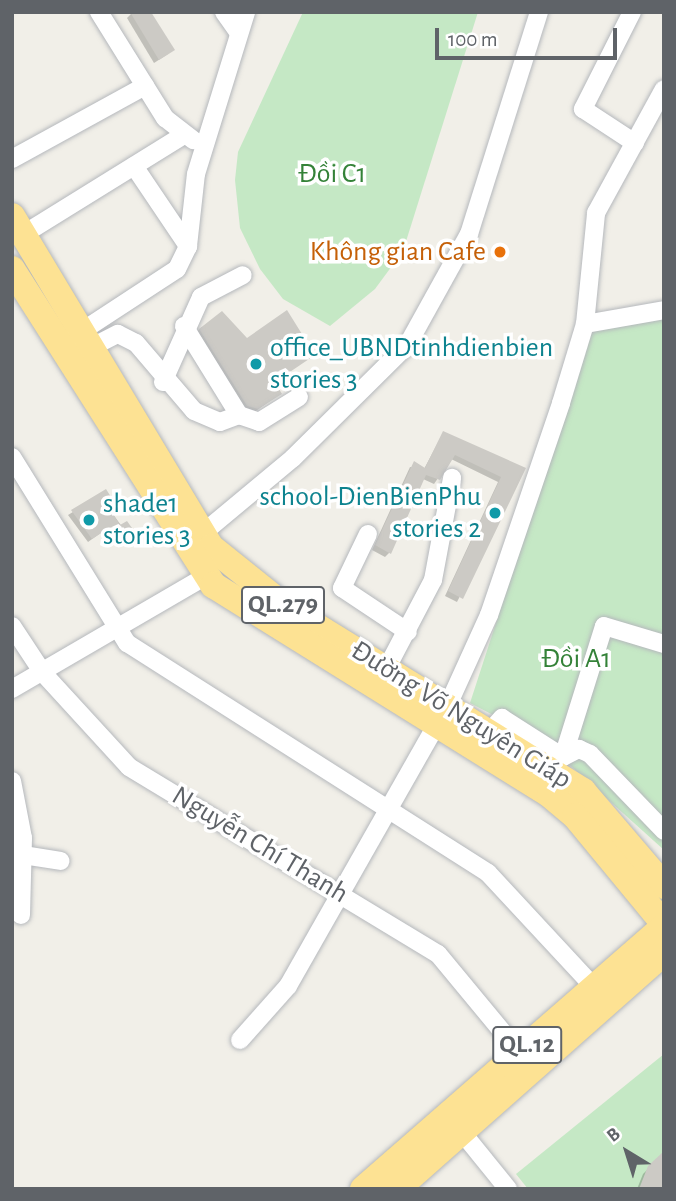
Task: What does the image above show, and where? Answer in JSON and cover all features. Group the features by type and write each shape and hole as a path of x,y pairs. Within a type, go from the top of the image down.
{"highway":[{"name":"Đường Võ Nguyên Giáp","path":"16,231 79,341 206,576 443,713 575,816 664,925"},
{"name":"Đường Võ Nguyên Giáp","path":"12,269 79,341"},
{"name":"Đường Võ Nguyên Giáp","path":"126,428 203,533 264,592 382,677"},
{"name":"Đường Võ Nguyên Giáp","path":"443,713 492,729 583,791 664,886"},
{"name":"QL.12","path":"399,1177 519,1052 664,925"},
{"name":"QL.12","path":"363,1189 399,1177 461,1131 664,953"},
{"path":"518,1080 519,1052 547,1055"}],"street":[{"path":"99,12 145,86 182,136 204,145"},
{"path":"224,12 238,32"},
{"path":"79,341 163,282 188,246 204,145 246,12"},
{"path":"203,533 293,458 408,344 469,234 539,12"},
{"path":"632,12 583,109 635,144"},
{"path":"12,159 145,86"},
{"path":"240,1040 288,986 338,890 443,713 489,615 585,324 596,213 664,89"},
{"path":"16,231 134,166 182,136"},
{"path":"134,166 188,246"},
{"path":"163,382 184,326 201,297 243,275"},
{"path":"585,324 664,310"},
{"path":"184,326 239,415"},
{"path":"79,341 118,334 136,342 163,382 207,419 239,415 258,422 299,397"},
{"path":"12,457 118,629 159,666 488,873 594,987"},
{"path":"382,677 433,580 452,478"},
{"path":"368,534 342,588 408,632"},
{"path":"12,689 206,576"},
{"name":"Nguyễn Chí Thanh","path":"12,626 43,673 129,767 338,890 438,954 519,1052"},
{"path":"564,757 604,626 664,644"},
{"path":"492,729 502,718 564,757"},
{"path":"564,757 579,749 590,754 664,831"},
{"path":"12,781 23,855 21,915"},
{"path":"23,855 61,861"},
{"path":"461,1131 508,1189"}],"green space":[{"name":"Đồi C1","path":"303,12 478,12 403,251 375,289 330,326 283,299 260,269 240,228 235,180 238,152"},
{"name":"Đồi A1","path":"664,315 664,850 543,741 470,703 591,330"},
{"path":"664,1054 664,1189 528,1189 516,1174"}],"building":[{"path":"130,12 151,12 175,50 159,60"},
{"name":"office_UBNDtinhdienbien stories 3","path":"287,310 315,355 275,382 282,394 258,409 247,406 199,329 222,311 247,338"},
{"name":"school-DienBienPhu stories 2","path":"443,431 526,468 463,599 448,591 501,477 455,455 440,480 426,475 391,554 375,545 414,461 425,468"},
{"path":"106,489 111,497 105,501 120,525 127,521 132,528 113,541 106,530 92,539 71,510"},
{"path":"664,1151 664,1189 639,1189 648,1166"}],"place":[{"name":"Không gian Cafe","path":"500,252"},
{"name":"office_UBNDtinhdienbien stories 3","path":"256,364"},
{"name":"school-DienBienPhu stories 2","path":"495,513"},
{"name":"shade1 stories 3","path":"89,520"}]}
